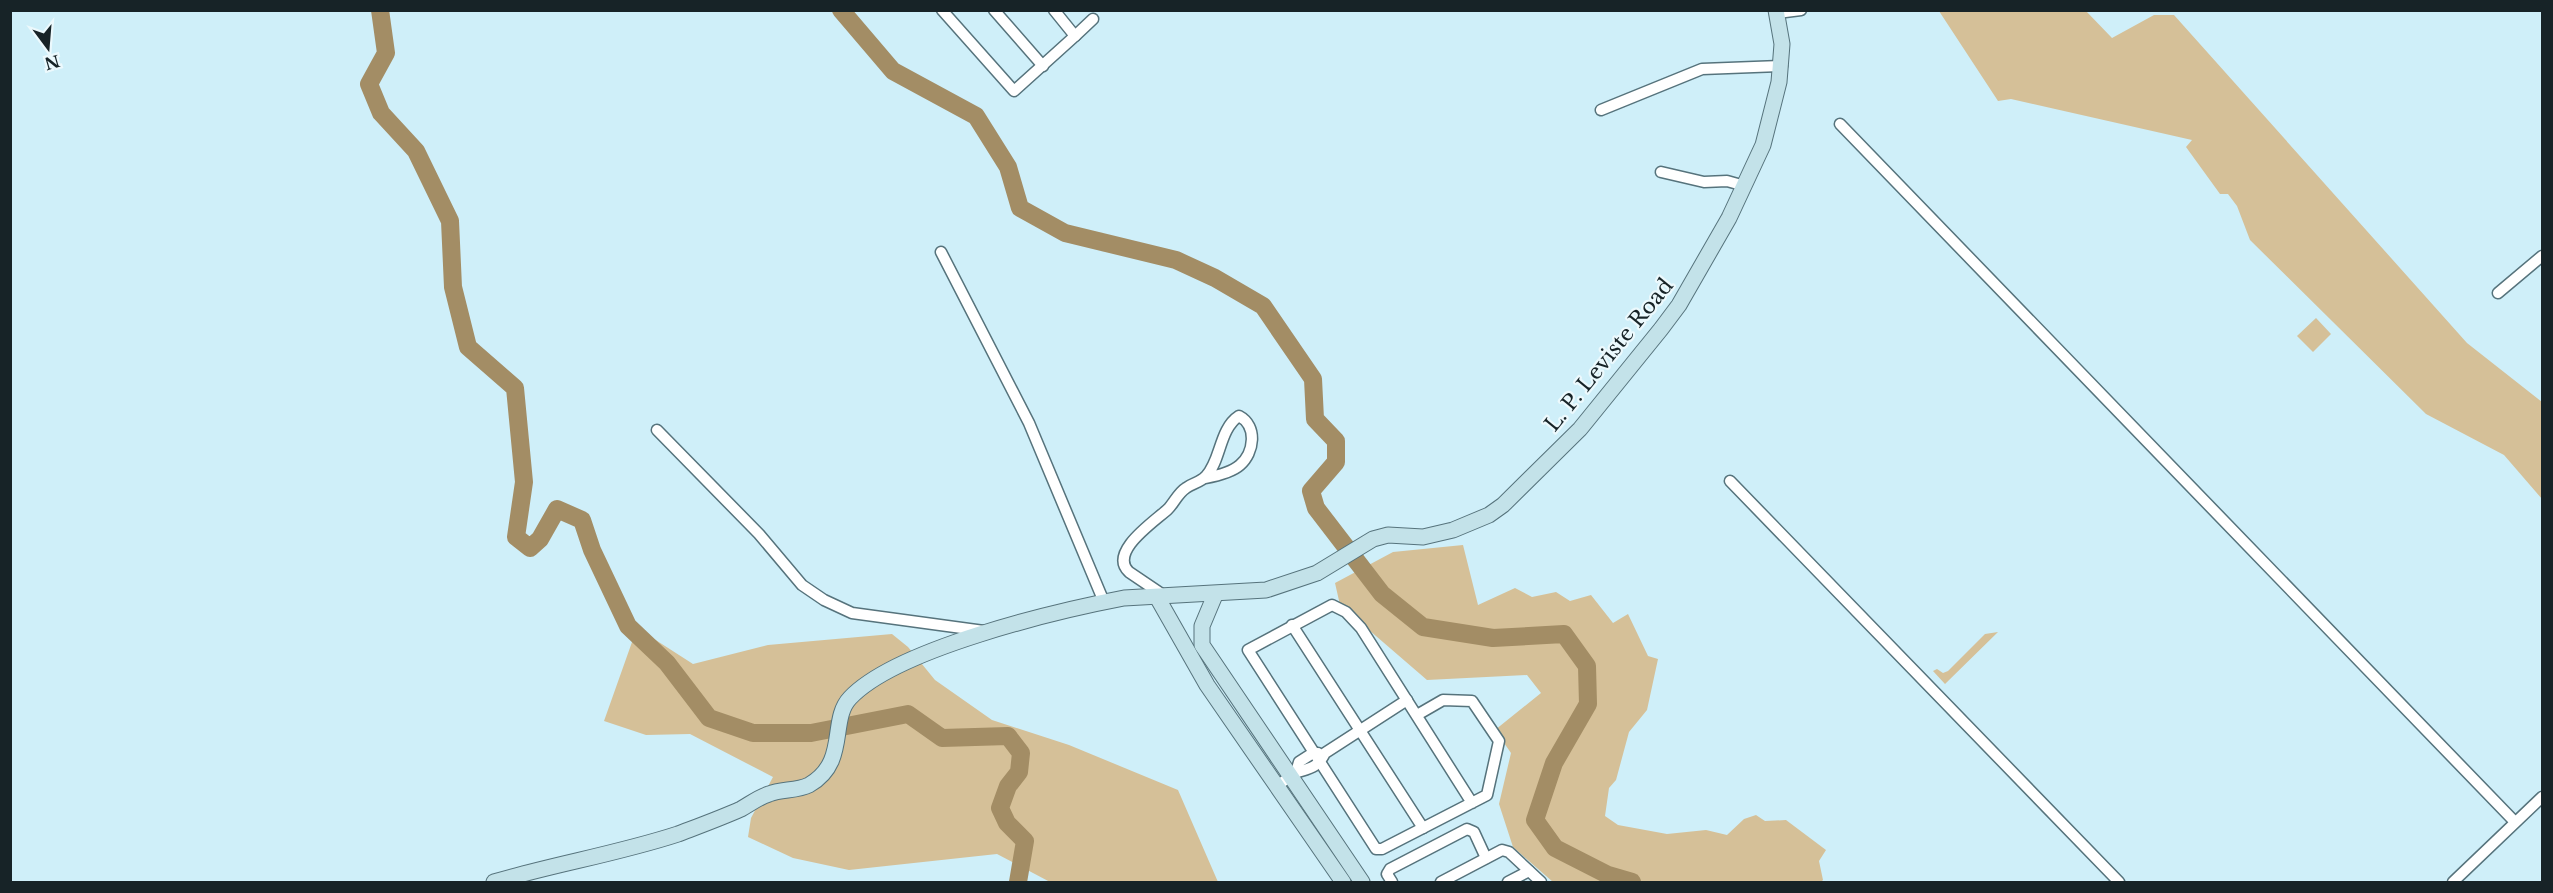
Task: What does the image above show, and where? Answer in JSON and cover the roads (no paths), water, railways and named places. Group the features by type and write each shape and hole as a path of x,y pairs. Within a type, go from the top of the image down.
{"main road":[{"name":"L. P. Leviste Road","path":"494,882 667,837 741,808 770,793 807,786 827,771 838,742 845,705 868,682 927,654 1024,621 1124,598 1215,595 1266,590 1296,582 1338,563 1364,542 1388,535 1423,537 1468,526 1489,515 1512,496 1580,429 1667,321 1730,218 1763,145 1782,66 1777,12"},
{"path":"1215,595 1202,626 1202,645 1294,774 1362,882"},
{"path":"1162,597 1187,653 1343,882"},
{"path":"1187,653 1202,645"}],"street":[{"path":"942,10 1011,90 1018,90 1093,19"},
{"path":"994,10 1043,66"},
{"path":"1054,10 1075,36"},
{"path":"1777,12 1801,10"},
{"path":"1601,110 1702,69 1782,66"},
{"path":"1840,124 2515,822"},
{"path":"1661,172 1704,182 1727,181 1745,186"},
{"path":"941,252 1029,423 1104,602"},
{"path":"2498,293 2542,256"},
{"path":"1162,597 1125,568 1124,555 1128,546 1172,504 1180,492 1204,478 1229,471 1241,464 1252,445 1252,432 1243,418 1235,418 1231,424 1211,470 1204,478"},
{"path":"657,430 759,534 802,585 824,600 852,613 990,632"},
{"path":"1730,481 2119,882"},
{"path":"1417,716 1443,700 1472,701 1499,741 1488,795 1382,849 1376,849 1319,756 1248,652 1251,647 1332,605 1346,612 1361,628 1472,803"},
{"path":"1293,625 1423,828"},
{"path":"1277,786 1294,774 1309,770 1319,756 1407,700"},
{"path":"2453,882 2542,796"},
{"path":"1392,882 1388,875 1389,870 1467,829 1474,832 1486,858"},
{"path":"1441,882 1506,850 1541,882"},
{"path":"1508,882 1529,871"}],"waterway":[{"path":"380,10 386,53 369,84 381,113 416,151 450,221 453,287 468,347 515,388 524,482 516,537 530,548 540,539 557,509 582,520 592,550 628,626 667,663 709,718 753,733 811,733 908,714 942,738 1008,736 1021,753 1019,772 1008,786 1000,808 1007,823 1025,841 1018,882"},
{"path":"841,10 893,71 976,116 1008,167 1020,208 1065,233 1176,260 1215,278 1263,306 1313,379 1315,419 1336,441 1336,462 1311,491 1316,508 1382,594 1423,627 1493,638 1564,634 1587,666 1588,704 1554,763 1535,820 1555,848 1608,875 1632,882"}]}
